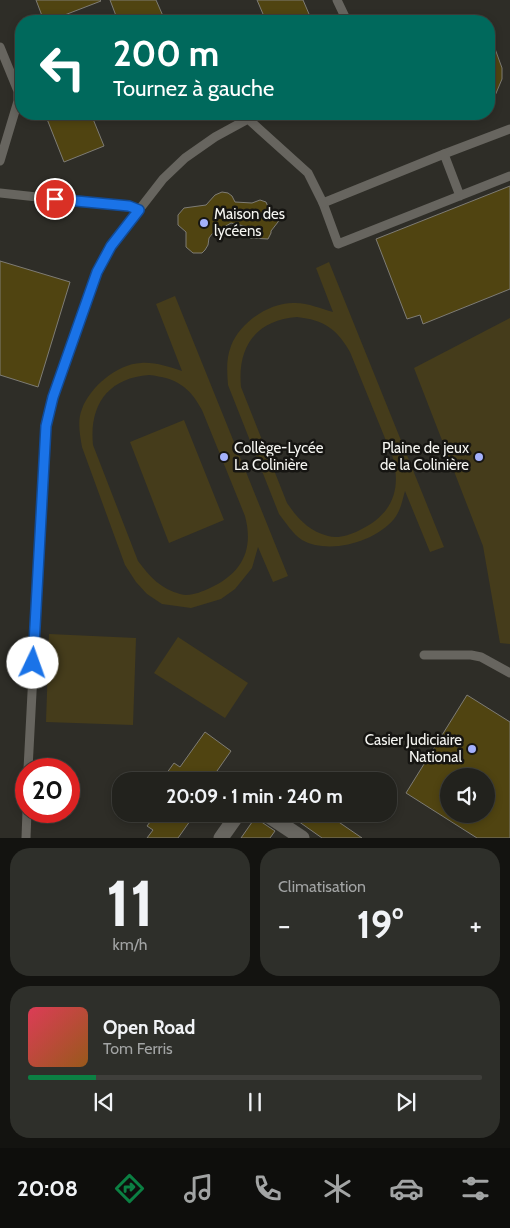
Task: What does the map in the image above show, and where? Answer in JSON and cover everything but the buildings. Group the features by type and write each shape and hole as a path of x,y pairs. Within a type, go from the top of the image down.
{"street":[{"path":"221,838 232,822"},
{"path":"278,822 302,838"}],"lane":[{"path":"337,0 344,15"},
{"path":"0,47 15,84"},
{"path":"0,160 15,110"},
{"path":"28,758 37,566 46,426 53,397 97,272 111,246 163,179 185,158 214,137 246,120"},
{"path":"249,120 308,173 323,203 338,244 510,176"},
{"path":"323,203 510,129"},
{"path":"444,154 460,196"},
{"path":"0,193 129,206 139,210"},
{"path":"424,655 471,655 481,657 510,673"},
{"path":"26,838 27,823"}],"shaded area":[{"path":"329,262 444,547 430,552 405,491 398,512 386,527 364,540 351,544 325,546 302,540 279,514 228,385 228,356 235,337 241,329 266,310 285,304 300,303 333,312 316,268","holes":["306,318 329,327 340,337 350,352 393,458 396,482 391,502 386,511 369,525 340,537 321,534 310,528 295,514 287,503 241,387 242,360 252,338 260,330 283,319"]},
{"path":"175,296 288,576 273,582 258,547 252,568 235,589 221,599 191,608 162,604 147,594 136,582 125,565 82,447 80,433 80,414 86,401 98,385 114,372 132,364 141,363 162,365 182,371 156,304","holes":["158,376 174,381 187,389 202,410 245,516 247,528 246,550 238,568 221,582 207,590 192,594 180,594 162,586 138,561 93,445 94,418 104,396 112,388 135,377"]},
{"name":"Plaine de jeux de la Colinière","path":"510,318 510,644 500,643 483,546 414,368"},
{"path":"184,420 224,520 169,543 130,442"},
{"path":"49,634 136,638 133,725 46,722"},
{"path":"178,637 248,683 225,718 154,673"}],"place":[{"name":"Maison des lycéens","path":"204,223"},
{"name":"Collège-Lycée La Colinière","path":"224,457"},
{"name":"Plaine de jeux de la Colinière","path":"479,457"},
{"name":"Casier Judiciaire National","path":"472,749"}],"route":[{"path":"33,663 46,426 53,397 97,272 111,246 139,210 129,206 55,199"}]}
